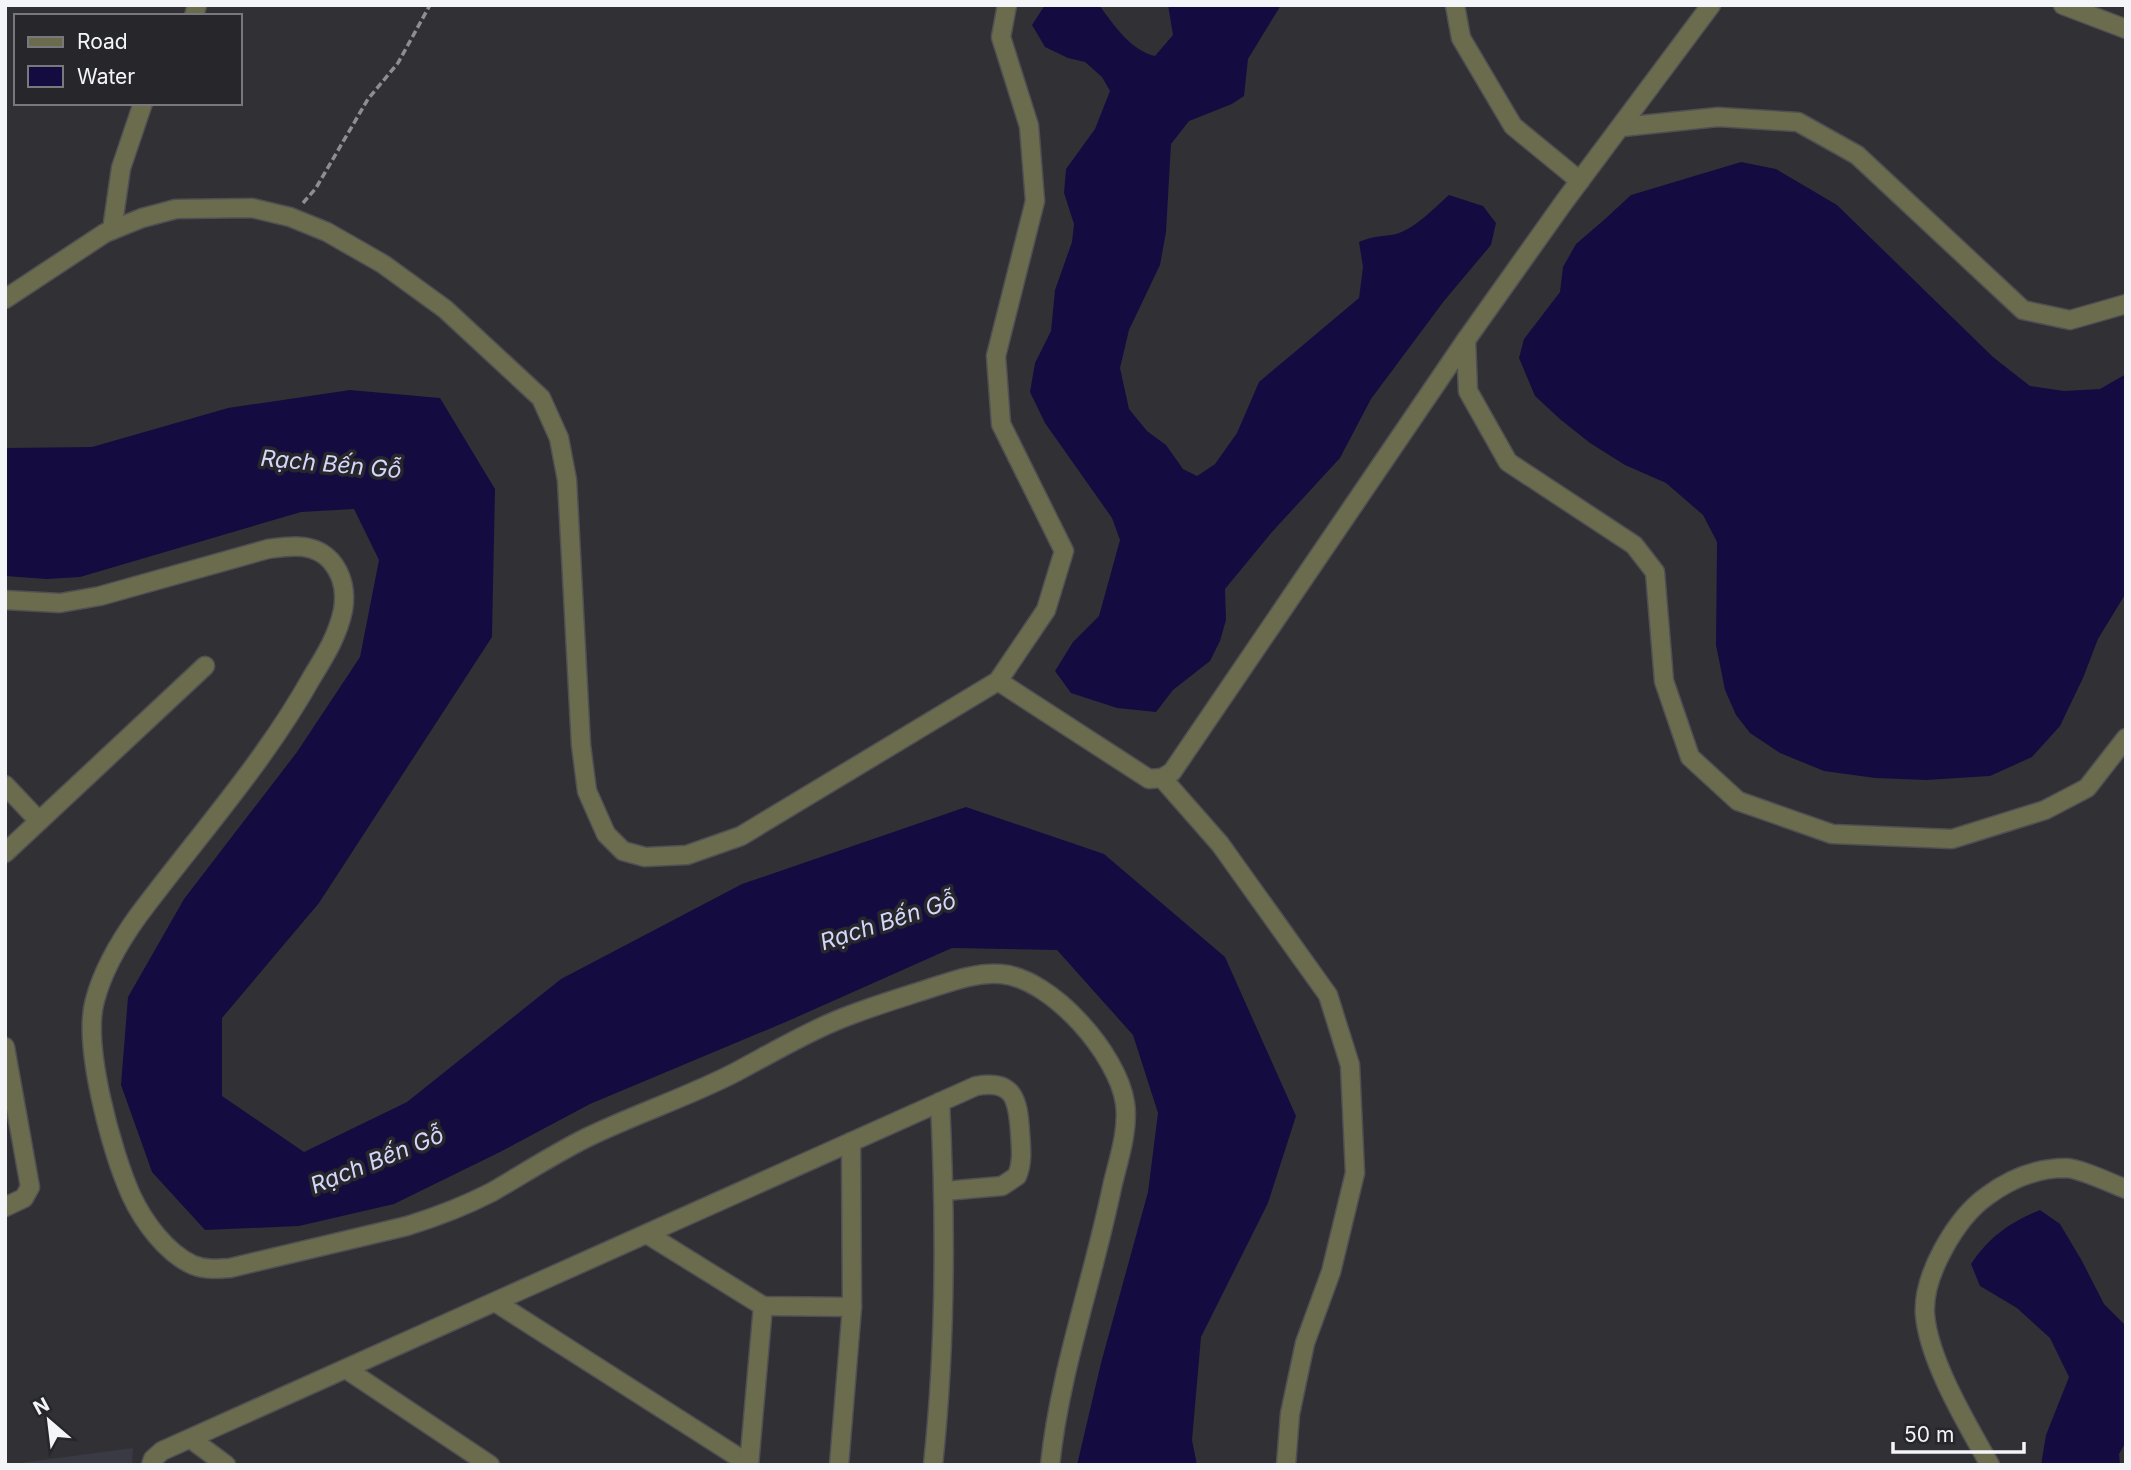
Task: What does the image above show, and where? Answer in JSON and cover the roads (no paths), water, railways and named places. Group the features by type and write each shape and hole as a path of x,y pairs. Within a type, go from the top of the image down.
{"street":[{"path":"5,299 112,230 142,218 176,209 253,208 290,217 327,232 383,264 445,309 541,398 559,438 567,481 580,745 587,791 606,834 623,851 645,858 687,855 741,836 998,681 1046,610 1064,551 1001,424 996,356 1035,201 1029,126 1001,37 1007,5"},
{"path":"1455,5 1461,38 1513,127 1580,181"},
{"path":"998,681 1149,779 1162,778 1172,772 1466,340 1711,5"},
{"path":"2063,5 2126,29"},
{"path":"112,230 121,168 142,105"},
{"path":"1622,127 1718,117 1798,122 1857,155 2024,310 2070,320 2126,304"},
{"path":"1466,340 1468,391 1508,462 1634,545 1655,572 1664,681 1690,758 1738,801 1832,834 1952,839 2045,810 2087,788 2126,738"},
{"path":"5,600 60,603 100,596 268,549 293,545 313,548 327,556 338,568 343,584 342,612 333,641 287,721 136,919 102,979 94,1003 91,1030 93,1059 123,1177 137,1208 155,1233 174,1251 193,1265 211,1269 230,1268 435,1217 490,1192 567,1147 705,1087 833,1022 974,975 1002,974 1020,978 1038,987 1075,1017 1093,1036 1119,1083 1125,1104 1122,1143 1102,1237 1065,1377 1049,1465"},
{"path":"5,853 205,666"},
{"path":"1162,778 1220,844 1328,995 1350,1065 1355,1173 1331,1272 1305,1343 1290,1414 1286,1465"},
{"path":"5,785 39,821"},
{"path":"5,1047 30,1187 24,1198 5,1207"},
{"path":"151,1465 162,1451 976,1086 989,1084 1011,1092 1017,1101 1021,1158 1017,1177 1002,1186 944,1191"},
{"path":"933,1465 944,1314 944,1191 940,1102"},
{"path":"839,1465 852,1307 851,1142"},
{"path":"1990,1465 1929,1341 1925,1312 1928,1283 1945,1247 1968,1215 1986,1196 2017,1178 2038,1170 2069,1168 2126,1189"},
{"path":"647,1234 763,1306 852,1307"},
{"path":"495,1302 749,1464 763,1306"},
{"path":"346,1369 490,1465"},
{"path":"191,1439 226,1465"}],"water":[{"path":"1045,5 1099,5 1130,43 1155,56 1173,35 1168,5 1281,5 1248,59 1244,96 1232,104 1189,121 1171,144 1166,232 1160,265 1129,330 1120,368 1129,409 1147,431 1166,445 1183,469 1197,476 1215,464 1237,433 1259,382 1359,298 1363,267 1359,242 1396,234 1411,227 1449,195 1483,206 1496,223 1491,245 1444,301 1371,399 1340,458 1272,532 1225,589 1226,620 1210,661 1173,690 1156,712 1117,708 1071,693 1055,671 1073,642 1099,616 1120,540 1112,518 1045,423 1030,392 1035,363 1051,331 1055,290 1072,242 1074,224 1064,193 1066,169 1095,129 1110,91 1102,77 1085,62 1068,58 1045,47 1032,25"},
{"path":"1741,162 1776,169 1837,205 1993,357 2030,386 2064,391 2100,389 2126,374 2126,593 2098,639 2060,726 2032,757 1990,776 1926,780 1875,778 1824,771 1780,753 1750,733 1736,715 1725,690 1716,645 1717,542 1703,515 1666,483 1625,465 1590,443 1561,420 1535,396 1519,358 1524,339 1560,292 1563,267 1576,244 1631,195"},
{"name":"Rạch Bến Gỗ","path":"350,390 440,398 495,489 492,637 319,903 222,1018 222,1096 304,1152 407,1102 561,979 742,884 966,807 1104,854 1225,957 1296,1116 1268,1203 1201,1337 1192,1440 1197,1465 1077,1465 1101,1363 1148,1192 1158,1113 1133,1035 1057,950 952,948 788,1021 590,1104 394,1204 299,1226 205,1230 152,1172 121,1085 128,997 184,899 297,752 360,657 379,560 354,509 301,512 80,577 47,579 5,576 5,448 92,447 228,408"},
{"path":"2040,1210 2060,1224 2104,1304 2126,1326 2126,1442 2119,1454 2120,1465 2041,1465 2046,1435 2069,1377 2050,1338 2017,1308 1980,1286 1971,1264 2001,1231"}]}
